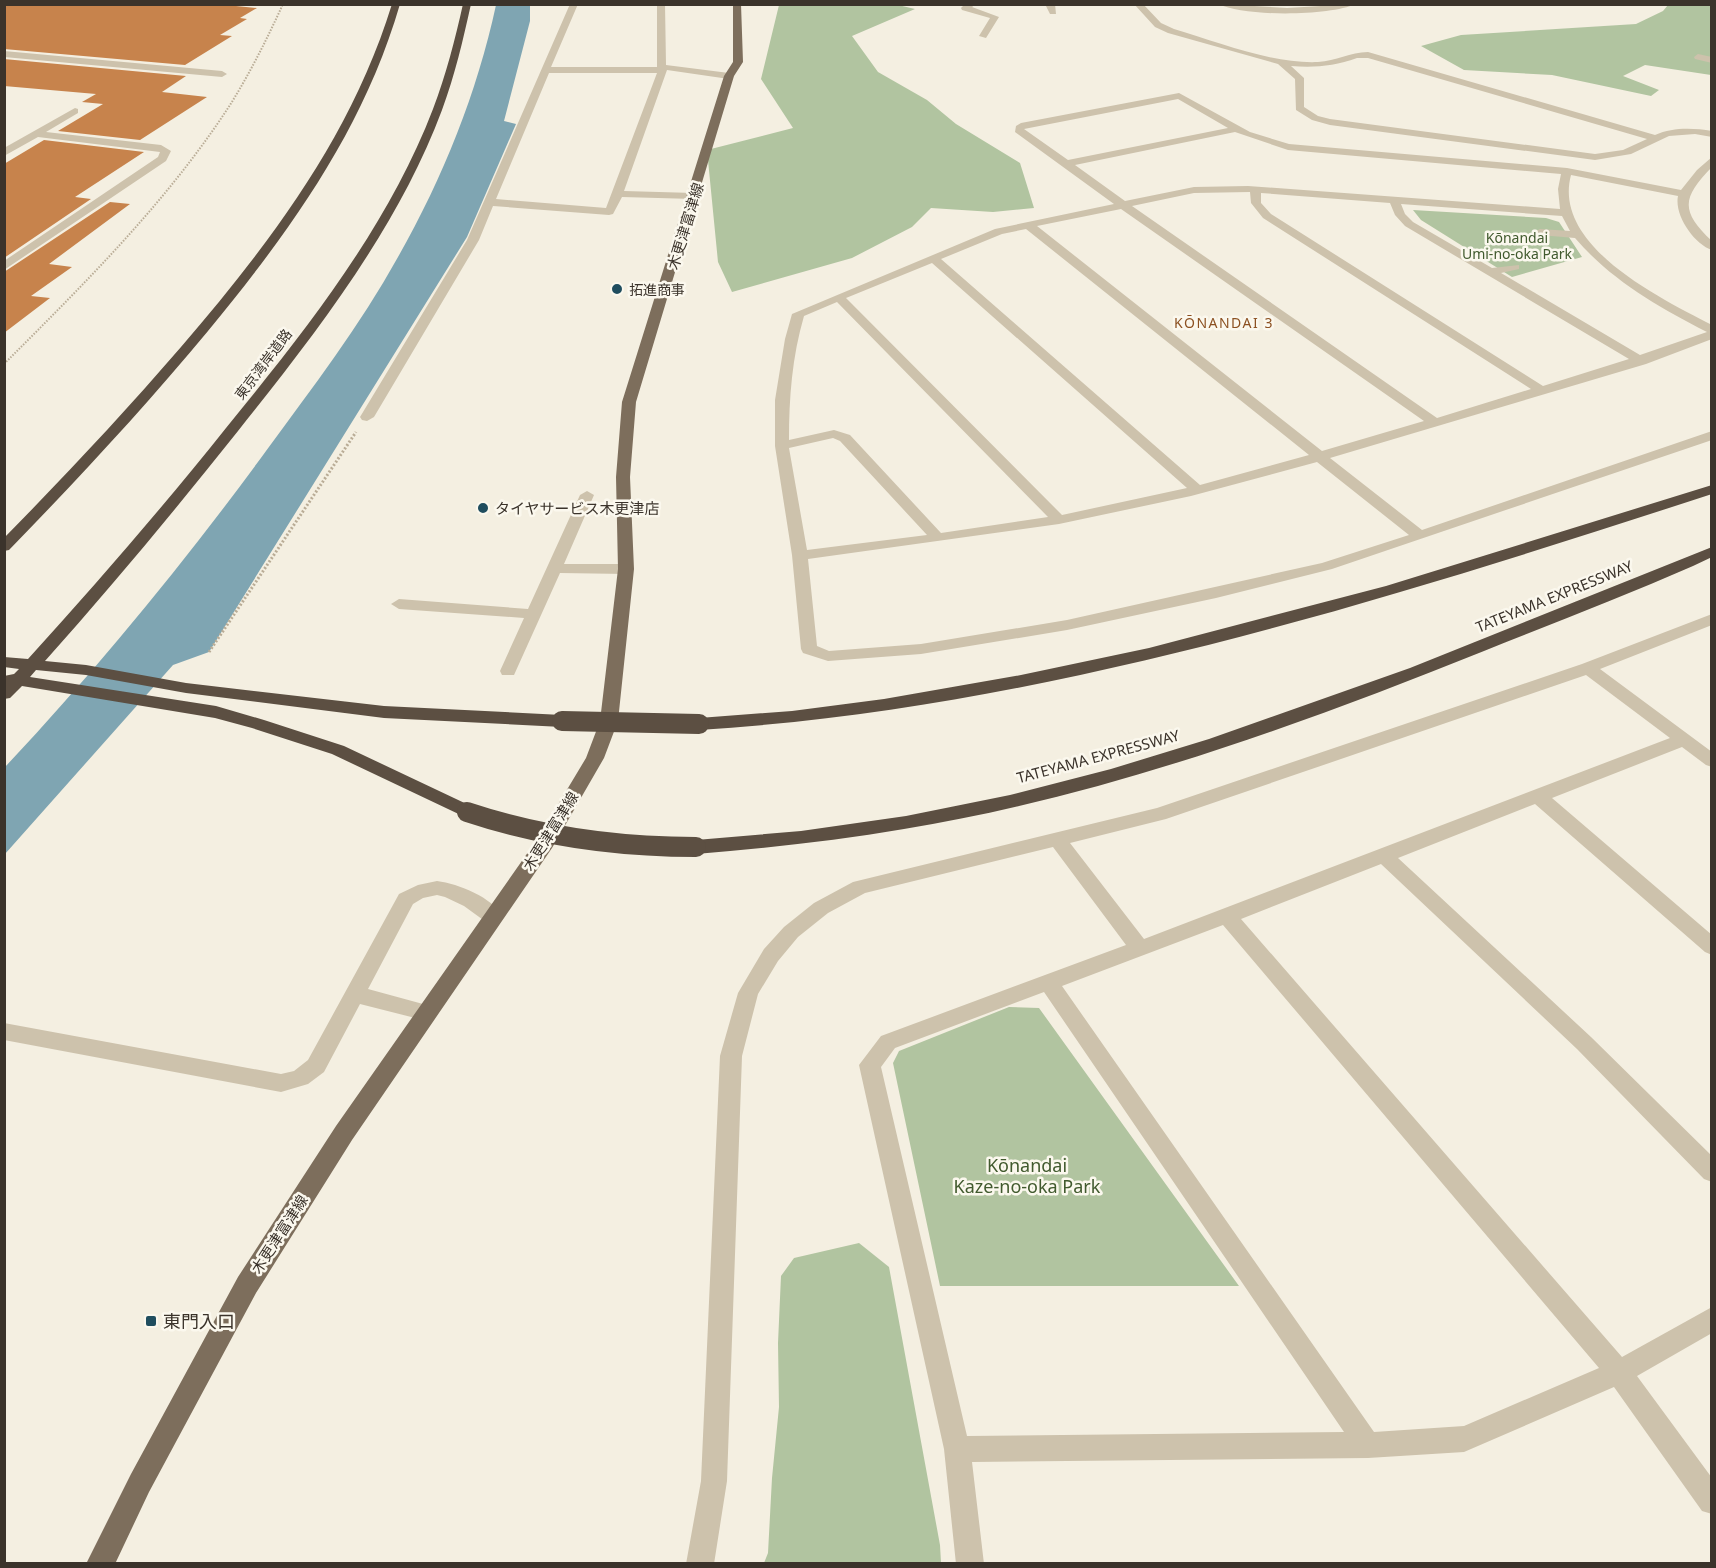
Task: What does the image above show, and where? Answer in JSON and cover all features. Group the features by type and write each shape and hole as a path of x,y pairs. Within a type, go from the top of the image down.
{"highway":[{"path":"4,547 180,357 280,230 319,172 362,95 380,53 396,4"},
{"name":"東京湾岸道路","path":"4,694 11,679 32,664 211,456 291,355 352,267 390,205 432,122 457,53 468,4"},
{"path":"4,662 86,670 186,688 384,712 562,721 699,724 762,721 845,712 966,692 1142,655 1395,589 1712,489"},
{"name":"TATEYAMA EXPRESSWAY","path":"11,679 216,712 309,739 338,750 466,812 560,839 618,847 696,848 795,839 883,826 996,803 1108,776 1249,734 1440,663 1712,551"}],"main road":[{"name":"木更津富津線","path":"100,1563 140,1483 247,1285 344,1133 545,843 590,767 609,721 626,568 623,477 629,402 729,76 738,62 737,4"}],"street":[{"path":"367,417 473,240 574,4"},
{"path":"490,202 609,212 647,119 662,68 661,4"},
{"path":"972,4 965,8 995,16 983,36"},
{"path":"1138,4 1158,25 1171,31 1279,62 1318,65 1356,55 1368,56 1655,138"},
{"path":"1223,4 1254,10 1276,11 1326,9 1351,4"},
{"path":"4,54 222,74"},
{"path":"1698,57 1712,60"},
{"path":"1279,62 1300,75 1302,81 1299,108 1315,118 1330,122 1595,157 1627,152 1667,132 1712,134"},
{"path":"4,64 100,73 115,64"},
{"path":"546,70 662,68 729,76"},
{"path":"1434,422 1123,205 1019,130 1021,126 1179,96 1236,129 1262,140 1288,147 1567,171 1684,194"},
{"path":"4,153 75,111"},
{"path":"1066,164 1236,129"},
{"path":"4,267 162,159 166,151 161,148 35,134"},
{"path":"1712,160 1684,194 1683,207 1688,220 1701,238 1712,247"},
{"path":"1567,171 1562,191 1566,213 1577,235 1595,255 1657,302 1712,332"},
{"path":"1566,213 1255,190 1194,190 999,231 798,314 791,339 782,400 782,446 800,555 809,649 828,656 921,649 1067,625 1327,566 1712,435"},
{"path":"1255,190 1256,203 1268,216 1541,390"},
{"path":"618,194 694,196"},
{"path":"1394,200 1400,215 1409,224 1641,361"},
{"path":"1028,225 1420,536"},
{"path":"1540,232 1577,235"},
{"path":"933,258 1197,490"},
{"path":"1491,273 1515,267"},
{"path":"839,298 1059,520"},
{"path":"800,555 1059,520 1197,490 1322,456 1641,361 1712,332"},
{"path":"782,446 834,434 845,438 938,538"},
{"path":"508,671 587,495"},
{"path":"553,568 626,568"},
{"path":"399,604 532,614"},
{"path":"700,1563 714,1481 731,1056 748,993 771,955 791,932 821,908 860,887 1160,814 1588,668 1712,619"},
{"path":"1588,668 1712,760"},
{"path":"970,1563 957,1449 870,1065 888,1042 1227,916 1683,740"},
{"path":"1539,797 1712,947"},
{"path":"1058,840 1140,949"},
{"path":"1384,856 1584,1043 1712,1172"},
{"path":"4,1031 281,1083 290,1082 316,1066 406,899 429,889 447,891 472,900 494,917"},
{"path":"1227,916 1619,1372 1712,1500"},
{"path":"1049,983 1368,1446"},
{"path":"354,994 427,1013"},
{"path":"957,1449 1368,1446 1464,1439 1619,1372 1712,1319"}],"path":[{"path":"4,364 118,247 189,162 238,93 267,45 283,4"},
{"path":"209,652 367,417"}],"green space":[{"path":"779,5 898,5 915,9 852,36 878,72 927,100 956,124 1020,163 1034,208 993,212 931,208 912,227 852,258 732,292 718,262 707,150 793,128 761,79"},
{"path":"1668,5 1711,5 1711,75 1645,65 1623,76 1659,90 1651,96 1552,75 1464,70 1421,46 1461,35 1636,24 1663,11"},
{"name":"Kōnandai Umi-no-oka Park","path":"1413,210 1546,218 1559,222 1582,257 1512,277 1421,220"},
{"name":"Kōnandai Kaze-no-oka Park","path":"1009,1007 1039,1008 1239,1286 940,1286 893,1063 899,1051"},
{"path":"859,1243 889,1267 940,1545 941,1563 764,1563 768,1553 779,1407 778,1343 781,1276 794,1258"}],"water":[{"path":"496,5 530,5 530,21 504,121 516,124 467,237 209,652 173,665 5,854 5,767 107,653 172,574 301,404 368,308 414,227 444,166 469,103"}],"building":[{"path":"4,4 216,4 257,8 240,18 247,19 220,35 232,36 185,65 4,49"},
{"path":"4,59 186,76 162,92 207,97 140,140 58,131 103,104 82,102 96,94 4,86"},
{"path":"44,140 144,152 75,197 91,199 4,258 4,164"},
{"path":"110,202 130,204 49,264 72,267 31,296 50,298 4,333 4,272"}],"place":[{"name":"拓進商事","path":"617,289"},
{"name":"タイヤサービス木更津店","path":"483,508"},
{"name":"東門入口","path":"151,1321"}],"district":[{"name":"KŌNANDAI 3","path":"1224,322"}]}
